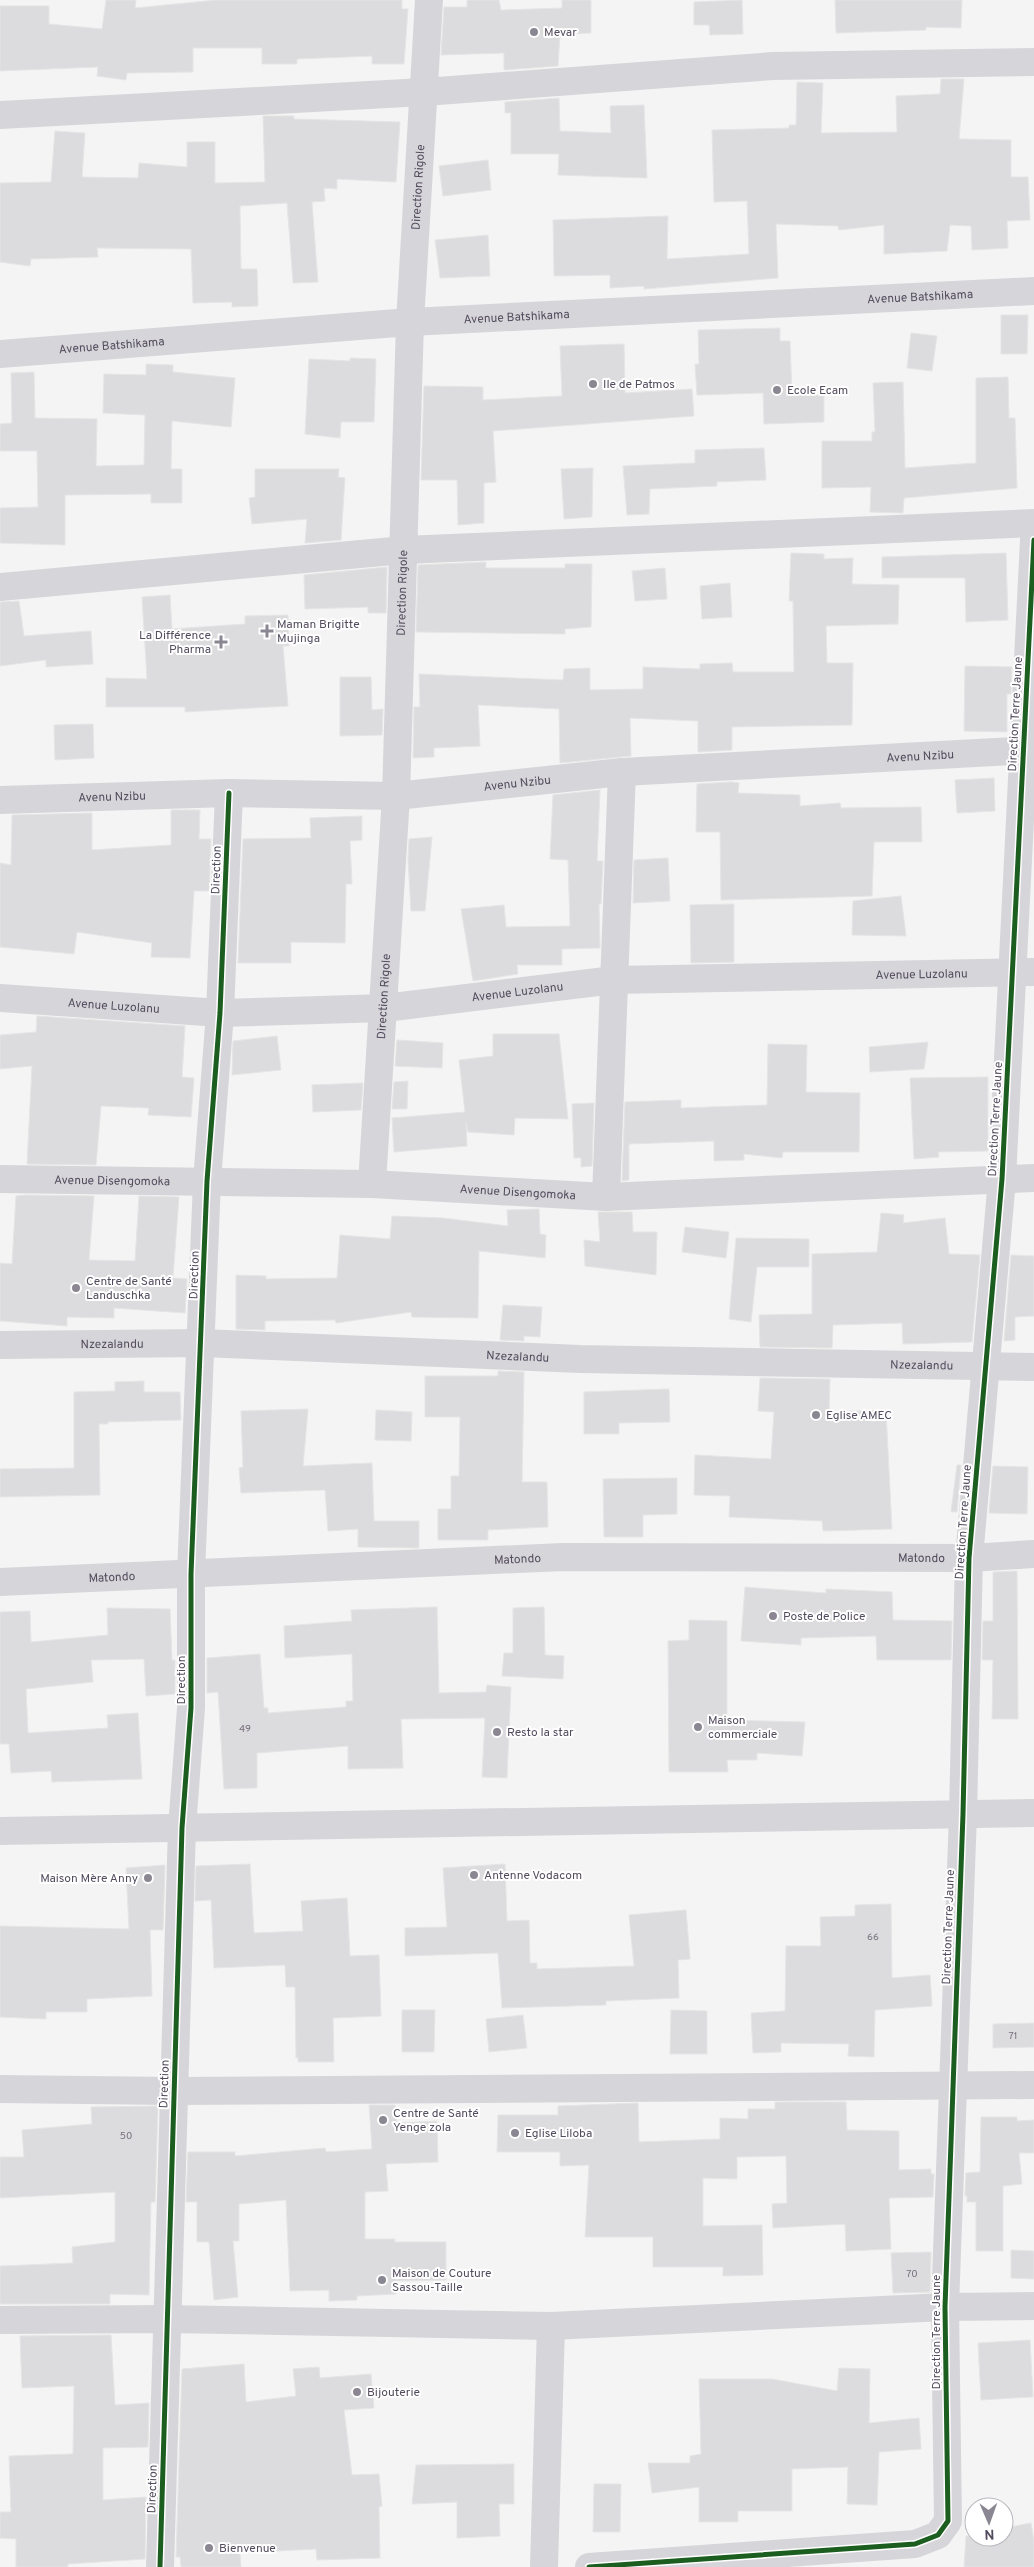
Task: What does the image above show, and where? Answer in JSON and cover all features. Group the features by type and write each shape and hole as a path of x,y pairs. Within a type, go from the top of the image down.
{"street":[{"name":"Direction Rigole","path":"372,1184 396,796 410,322 429,0"},
{"path":"0,115 424,92 773,66 1034,62"},
{"name":"Avenue Batshikama","path":"0,354 410,322 1034,291"},
{"path":"0,587 404,550 1034,523"},
{"name":"Direction Terre Jaune","path":"588,2567 915,2544 938,2535 948,2521 945,2308 963,1814 969,1558 1002,1179 1024,972 1034,540"},
{"name":"Avenu Nzibu","path":"0,800 229,793 396,796 622,772 1028,750"},
{"path":"606,1197 622,772"},
{"name":"Direction","path":"160,2567 182,1828 191,1708 191,1574 202,1343 207,1181 220,1013 229,793"},
{"name":"Avenue Luzolanu","path":"0,998 220,1013 384,1008 614,980 1024,972"},
{"name":"Avenue Disengomoka","path":"0,1179 372,1184 606,1197 1034,1178"},
{"name":"Nzezalandu","path":"0,1345 202,1343 580,1359 986,1368 1034,1367"},
{"name":"Matondo","path":"0,1582 563,1557 969,1558 1034,1554"},
{"path":"0,1831 1034,1812"},
{"path":"0,2089 174,2091 1034,2085"},
{"path":"0,2320 167,2319 550,2326 945,2308 1034,2306"},
{"path":"544,2567 550,2326"}],"building":[{"path":"106,0 136,0 135,8 216,0 402,0 402,9 408,9 404,64 372,64 372,56 297,59 297,64 262,64 262,48 193,48 193,72 127,73 126,80 97,76 98,67 0,71 0,6 49,6 49,24 102,29"},
{"path":"467,0 499,0 501,10 562,8 562,0 591,0 591,33 560,34 558,66 504,70 504,53 441,55 444,7 467,7"},
{"path":"742,0 743,34 710,35 709,25 694,25 694,2"},
{"path":"835,0 962,0 961,28 926,27 926,30 836,33"},
{"path":"941,79 964,79 959,139 1011,140 1011,177 1028,177 1030,220 1007,221 1008,248 972,250 971,226 950,225 947,251 884,254 884,225 839,230 838,226 776,224 778,278 644,289 644,286 610,288 610,275 554,276 553,220 668,216 667,259 749,254 747,201 714,202 712,130 789,128 789,125 796,125 797,82 823,83 821,133 897,132 896,96 940,94"},
{"path":"559,98 560,131 611,133 610,106 644,105 647,178 558,175 559,154 511,154 511,113 505,113 505,102"},
{"path":"263,116 294,116 294,119 400,122 396,182 337,179 337,189 324,188 325,201 312,202 318,282 293,283 287,203 240,206 241,269 257,269 258,306 232,307 232,302 193,303 191,249 97,248 98,257 31,259 30,266 0,262 0,183 51,182 55,131 85,133 82,177 138,178 139,163 187,167 187,142 215,142 215,183 265,182"},
{"path":"488,160 491,190 443,196 439,166"},
{"path":"488,235 490,276 440,278 435,240"},
{"path":"1001,315 1028,315 1027,354 1001,354"},
{"path":"780,328 780,341 790,341 792,395 824,395 824,422 764,424 763,393 697,395 695,364 699,364 698,330"},
{"path":"911,333 937,336 932,371 907,368"},
{"path":"624,344 625,393 692,389 694,416 493,431 496,482 484,483 484,523 458,525 457,480 421,480 424,386 483,387 483,400 562,396 560,346"},
{"path":"350,358 376,359 374,422 341,422 340,438 305,434 309,359 350,361"},
{"path":"146,364 173,365 173,372 235,378 231,427 172,421 171,469 182,469 182,503 151,503 151,494 65,495 65,545 0,543 0,508 38,507 37,451 0,451 0,424 12,423 11,373 34,372 35,418 97,419 96,466 144,465 145,415 103,413 104,374 146,375"},
{"path":"1008,377 1009,418 1015,418 1017,488 904,498 903,513 870,512 871,487 822,488 822,441 872,441 872,432 875,432 873,383 903,382 905,468 976,463 976,378"},
{"path":"764,448 766,480 717,482 717,486 650,489 649,514 627,515 623,466 695,463 695,450"},
{"path":"593,468 592,517 564,519 561,469"},
{"path":"255,469 339,469 338,477 345,478 341,540 305,543 307,519 252,524 249,498 255,497"},
{"path":"791,553 824,554 824,559 853,558 852,584 899,585 898,624 826,626 827,663 853,663 852,725 732,727 732,750 698,752 698,721 630,718 631,756 560,763 559,709 478,705 480,746 434,748 434,757 413,758 414,707 420,707 419,674 563,680 564,669 590,668 590,690 643,689 643,667 700,669 700,664 732,663 733,672 794,672 793,601 789,601"},
{"path":"1006,553 1008,620 966,622 965,578 882,578 882,557"},
{"path":"486,562 486,568 565,568 565,564 592,564 591,627 565,629 565,634 416,632 418,565"},
{"path":"387,567 386,613 368,613 368,607 305,609 304,575"},
{"path":"665,568 667,599 635,601 632,571"},
{"path":"730,583 732,617 702,619 700,586"},
{"path":"170,595 172,629 245,624 245,616 288,615 289,646 283,646 288,706 185,712 185,707 106,707 106,678 147,679 142,597"},
{"path":"19,601 24,636 91,631 93,664 46,667 46,660 0,666 0,602"},
{"path":"965,666 1012,667 1011,694 1007,694 1007,732 964,731"},
{"path":"340,677 371,677 372,710 383,709 382,735 340,736"},
{"path":"93,724 94,758 55,760 54,725"},
{"path":"994,778 995,811 957,813 955,780"},
{"path":"739,783 738,793 800,795 800,806 840,803 841,808 921,807 922,842 874,842 872,896 721,900 720,832 696,832 697,784"},
{"path":"600,790 597,861 603,861 601,904 599,904 600,948 562,949 562,965 517,965 518,974 473,981 461,909 504,905 506,927 570,926 568,860 550,859 553,795"},
{"path":"171,810 200,810 199,839 211,839 209,891 194,891 190,958 151,957 152,943 77,932 74,954 0,947 0,863 11,865 12,815 92,813 92,850 171,845"},
{"path":"362,816 362,840 350,841 352,884 346,884 345,943 291,942 291,963 238,963 243,839 311,838 310,818"},
{"path":"432,837 425,911 411,911 408,859 409,839"},
{"path":"668,858 670,901 633,903 634,860"},
{"path":"901,896 906,936 852,935 853,901"},
{"path":"734,904 734,962 691,963 690,905"},
{"path":"37,1016 185,1026 182,1077 194,1078 191,1117 148,1115 149,1108 101,1106 96,1165 27,1164 32,1066 0,1069 0,1035 36,1032"},
{"path":"493,1034 559,1034 568,1119 515,1118 514,1135 468,1132 466,1122 467,1146 394,1152 392,1118 465,1112 459,1060 493,1056"},
{"path":"277,1036 281,1070 232,1075 233,1041"},
{"path":"397,1040 443,1043 442,1068 395,1066"},
{"path":"928,1042 924,1069 870,1072 869,1047"},
{"path":"768,1044 807,1045 806,1092 860,1093 859,1152 783,1152 782,1158 744,1154 744,1160 714,1161 714,1141 629,1144 629,1180 622,1181 625,1102 681,1100 681,1108 767,1105"},
{"path":"988,1077 988,1151 938,1152 939,1157 914,1159 910,1078"},
{"path":"408,1081 407,1109 392,1109 394,1082"},
{"path":"363,1083 361,1110 313,1112 312,1085"},
{"path":"594,1103 592,1166 581,1167 581,1158 574,1158 572,1104"},
{"path":"16,1196 94,1196 89,1260 135,1261 139,1196 179,1197 173,1278 187,1279 185,1313 114,1308 114,1318 67,1317 67,1326 0,1321 0,1263 12,1264"},
{"path":"539,1209 540,1234 546,1235 545,1258 479,1251 478,1318 412,1317 411,1312 336,1323 335,1320 265,1321 265,1330 236,1329 236,1275 266,1276 266,1279 337,1278 340,1235 390,1239 392,1216 443,1218 508,1226 507,1210"},
{"path":"598,1212 632,1212 633,1232 657,1232 656,1275 585,1266 584,1240 600,1242"},
{"path":"881,1213 904,1215 903,1223 945,1218 949,1254 980,1255 972,1342 903,1344 902,1323 833,1325 832,1348 760,1347 759,1315 812,1314 812,1254 877,1252"},
{"path":"685,1227 729,1232 726,1258 682,1252"},
{"path":"736,1238 809,1239 809,1267 757,1267 751,1322 729,1319"},
{"path":"1011,1255 1034,1256 1034,1316 1015,1317 1015,1340 1004,1341"},
{"path":"503,1305 542,1307 540,1337 524,1336 524,1341 500,1340"},
{"path":"498,1371 524,1372 522,1482 547,1482 548,1527 488,1530 488,1540 438,1540 438,1509 451,1509 451,1476 459,1476 460,1417 425,1417 425,1376 498,1376"},
{"path":"760,1378 830,1379 829,1412 886,1410 892,1529 823,1531 822,1521 729,1517 730,1496 694,1495 695,1455 771,1459 774,1412 758,1411"},
{"path":"144,1381 144,1392 180,1392 181,1420 108,1422 108,1424 99,1424 100,1495 0,1497 0,1469 74,1468 74,1392 115,1391 115,1382"},
{"path":"669,1389 670,1422 619,1423 619,1434 584,1434 584,1392"},
{"path":"308,1409 303,1466 372,1463 374,1521 419,1521 419,1548 358,1547 358,1529 328,1531 325,1490 241,1493 239,1468 243,1467 241,1411"},
{"path":"376,1410 412,1412 411,1441 375,1440"},
{"path":"957,1465 961,1465 957,1512 951,1512"},
{"path":"993,1466 1028,1467 1027,1514 989,1513"},
{"path":"677,1478 677,1514 643,1515 643,1537 604,1537 603,1479"},
{"path":"1017,1571 1018,1719 992,1719 993,1660 982,1660 983,1621 993,1621 993,1572"},
{"path":"745,1587 826,1593 826,1589 892,1592 893,1620 952,1621 951,1660 877,1660 876,1636 801,1638 801,1645 741,1641"},
{"path":"437,1607 439,1693 486,1692 487,1685 511,1687 507,1778 482,1777 485,1718 401,1719 403,1768 348,1769 348,1746 257,1753 257,1788 224,1789 218,1692 207,1693 207,1658 260,1654 264,1708 268,1708 268,1713 346,1707 346,1701 353,1701 352,1654 285,1658 284,1626 352,1621 351,1610"},
{"path":"544,1607 545,1655 564,1656 563,1679 502,1676 504,1653 513,1653 513,1608"},
{"path":"107,1608 170,1609 172,1660 175,1660 175,1694 146,1696 144,1659 91,1660 93,1682 26,1689 28,1733 108,1728 107,1715 138,1713 142,1779 52,1782 51,1771 11,1773 9,1744 0,1744 0,1612 30,1611 31,1642 108,1635"},
{"path":"689,1620 727,1621 727,1720 805,1722 802,1756 757,1753 757,1760 727,1760 728,1772 669,1772 668,1641 689,1640"},
{"path":"250,1864 254,1933 303,1931 301,1901 347,1898 350,1956 379,1955 381,2016 333,2018 334,2062 298,2062 298,2057 296,2058 295,1987 286,1987 285,1965 214,1968 211,1900 195,1901 196,1866"},
{"path":"505,1864 507,1921 529,1920 530,1963 537,1963 537,1969 634,1966 629,1915 686,1910 690,1959 678,1960 679,1998 606,2001 606,2005 502,2008 498,1953 405,1956 405,1928 447,1927 443,1868"},
{"path":"165,1865 163,1930 150,1930 152,1996 87,1999 87,2012 46,2012 46,2019 0,2017 0,1926 129,1929 126,1868"},
{"path":"891,1904 892,1978 930,1975 932,2006 875,2010 874,2057 848,2056 849,2044 781,2043 781,2052 753,2053 751,2013 785,2011 786,1946 821,1946 820,1917 855,1916 855,1905"},
{"path":"402,2010 435,2010 434,2052 402,2052"},
{"path":"671,2010 707,2011 707,2054 670,2054"},
{"path":"523,2015 527,2048 489,2052 486,2019"},
{"path":"1034,2023 1034,2047 993,2048 993,2024"},
{"path":"775,2102 846,2102 847,2130 899,2131 899,2170 931,2169 931,2174 934,2174 933,2197 889,2198 891,2249 846,2251 845,2224 773,2228 772,2204 787,2203 786,2156 737,2157 737,2179 703,2178 703,2226 762,2225 763,2275 723,2276 723,2267 653,2267 653,2237 585,2237 589,2165 560,2166 560,2152 497,2152 498,2115 558,2115 558,2106 638,2103 639,2142 720,2139 720,2118 748,2119 748,2109 775,2109"},
{"path":"369,2105 395,2105 397,2123 437,2121 438,2162 386,2164 388,2191 365,2192 365,2239 395,2239 395,2242 446,2242 446,2280 396,2281 396,2294 357,2296 357,2300 329,2301 329,2290 290,2291 286,2200 239,2204 239,2241 233,2241 238,2297 214,2300 209,2242 197,2242 197,2202 186,2202 188,2152 235,2152 235,2156 325,2148 326,2152 372,2149"},
{"path":"158,2106 155,2202 151,2202 149,2295 110,2294 110,2304 0,2304 0,2266 73,2263 72,2247 115,2242 115,2192 0,2198 0,2157 24,2157 22,2130 92,2124 91,2107"},
{"path":"981,2117 1017,2117 1017,2121 1034,2120 1034,2153 1019,2153 1022,2184 1003,2186 1003,2251 976,2251 976,2202 967,2202 967,2196 965,2196 966,2173 980,2172"},
{"path":"1011,2250 1034,2251 1034,2279 1011,2278"},
{"path":"931,2252 930,2292 893,2293 891,2253"},
{"path":"111,2335 115,2405 149,2403 148,2447 103,2448 103,2500 146,2497 145,2559 68,2564 68,2567 16,2567 16,2539 0,2538 0,2512 11,2512 9,2456 73,2454 74,2386 22,2388 20,2336"},
{"path":"1030,2340 1033,2397 981,2400 978,2343"},
{"path":"244,2364 246,2402 296,2396 293,2369 319,2367 320,2378 371,2374 374,2408 344,2410 352,2475 379,2474 382,2506 379,2507 380,2558 317,2560 316,2549 240,2553 241,2567 181,2567 180,2557 176,2557 182,2369"},
{"path":"839,2368 870,2369 869,2423 919,2418 921,2449 879,2452 877,2505 847,2504 848,2467 792,2469 792,2511 738,2511 738,2522 699,2522 699,2487 652,2493 648,2463 690,2463 690,2456 701,2454 699,2379 772,2379 837,2391"},
{"path":"514,2464 514,2504 499,2504 500,2536 457,2538 457,2502 412,2504 416,2465"},
{"path":"594,2484 621,2484 620,2532 593,2532"},
{"path":"1031,2523 1034,2541 1034,2567 964,2567 965,2547 1014,2547 1014,2526"}],"cycle path":[{"path":"589,2567 915,2544 938,2535 948,2521 945,2307 963,1814 969,1558 1002,1179 1034,540"},
{"path":"160,2567 182,1828 191,1708 191,1574 207,1181 220,1013 229,793"}],"place":[{"name":"Mevar","path":"534,32"},
{"name":"Ile de Patmos","path":"593,384"},
{"name":"Ecole Ecam","path":"777,390"},
{"name":"Maman Brigitte Mujinga","path":"267,631"},
{"name":"La Différence Pharma","path":"221,642"},
{"name":"Centre de Santé Landuschka","path":"76,1288"},
{"name":"Eglise AMEC","path":"816,1415"},
{"name":"Poste de Police","path":"773,1616"},
{"name":"Maison commerciale","path":"698,1727"},
{"name":"Resto la star","path":"497,1732"},
{"name":"Antenne Vodacom","path":"474,1875"},
{"name":"Maison Mère Anny","path":"148,1878"},
{"name":"Centre de Santé Yenge zola","path":"383,2120"},
{"name":"Eglise Liloba","path":"515,2133"},
{"name":"Maison de Couture Sassou-Taille","path":"382,2280"},
{"name":"Bijouterie","path":"357,2392"},
{"name":"Bienvenue","path":"209,2548"}]}
